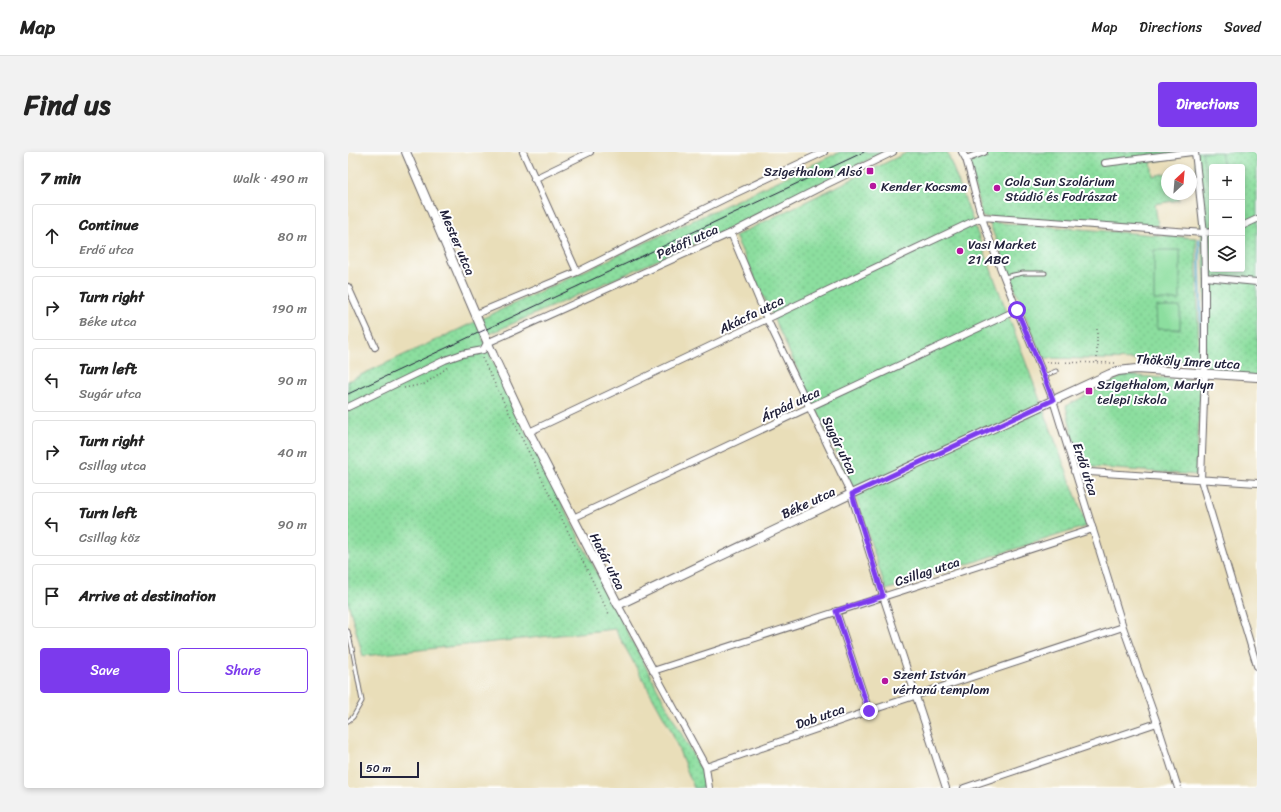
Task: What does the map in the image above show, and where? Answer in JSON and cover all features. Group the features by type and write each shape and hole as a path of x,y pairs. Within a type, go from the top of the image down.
{"street":[{"name":"Mester utca","path":"406,152 488,343"},
{"path":"523,152 577,272"},
{"path":"534,179 590,152"},
{"path":"476,314 577,272 732,195 824,152"},
{"name":"Petőfi utca","path":"348,407 445,360 462,354 483,350 488,343 731,233 893,152"},
{"name":"Erdő utca","path":"962,152 966,159 982,217 1004,277 1053,400 1123,627 1178,788"},
{"name":"Erdő utca","path":"966,152 966,159"},
{"path":"966,159 984,152"},
{"path":"1105,163 1193,152 1204,233 1205,373 1201,480 1257,666"},
{"path":"982,217 1209,232"},
{"name":"Akácfa utca","path":"530,432 982,217"},
{"path":"1245,225 1257,219"},
{"name":"Sugár utca","path":"731,233 767,318 852,494 883,596 946,788"},
{"path":"1205,277 1257,282"},
{"path":"348,287 351,302 375,347"},
{"name":"Árpád utca","path":"573,518 1017,310"},
{"name":"Határ utca","path":"488,343 573,518 653,671 706,767 709,788"},
{"name":"Thököly Imre utca","path":"1053,400 1118,371 1136,369 1257,377"},
{"name":"Béke utca","path":"618,605 1053,400"},
{"path":"1074,471 1257,483"},
{"name":"Csillag utca","path":"653,671 1093,529"},
{"path":"836,611 869,711"},
{"name":"Dob utca","path":"706,767 869,711 917,697 1123,627"},
{"path":"964,788 1157,723"}],"lane":[{"path":"1004,277 1023,273 1045,273"},
{"path":"1044,376 1056,371"},
{"path":"348,631 362,701 353,717 348,721"}],"path":[{"path":"1097,328 1097,363"},
{"path":"485,356 481,356 609,614"},
{"path":"402,389 425,384 449,366"}],"green space":[{"path":"840,152 884,152 733,227 482,337 526,433 625,628 696,761 702,774 704,788 694,788 671,730 615,629 363,656 348,602 348,381"},
{"path":"908,152 947,152 1087,526 886,590 853,488 735,236"},
{"path":"983,152 1192,152 1178,155 1179,157 1151,162 1153,176 1161,174 1161,200 1179,200 1155,204 1158,226 982,217 968,158"},
{"path":"1195,152 1257,152 1257,377 1205,373 1205,277"},
{"path":"1202,152 1221,152 1223,164 1209,164 1208,183"},
{"path":"989,222 1196,238 1199,361 1042,358"},
{"path":"1154,250 1180,250 1180,300 1154,300"},
{"path":"1156,307 1180,307 1180,329 1157,329"},
{"path":"1125,375 1201,381 1196,475 1079,466 1066,406"}],"waterway":[{"path":"1199,239 1202,361"}],"tram line":[{"path":"348,394 864,152"}],"place":[{"name":"Szigethalom Alsó","path":"870,171"},
{"name":"Kender Kocsma","path":"873,186"},
{"name":"Cola Sun Szolárium Stúdió és Fodrászat","path":"997,188"},
{"name":"Vasi Market 21 ABC","path":"960,251"},
{"name":"Szigethalom, Marlyn telepi iskola","path":"1089,391"},
{"name":"Szent István vértanú templom","path":"885,681"}],"route":[{"path":"869,711 836,611 883,596 852,494 1053,400 1017,310"}]}
